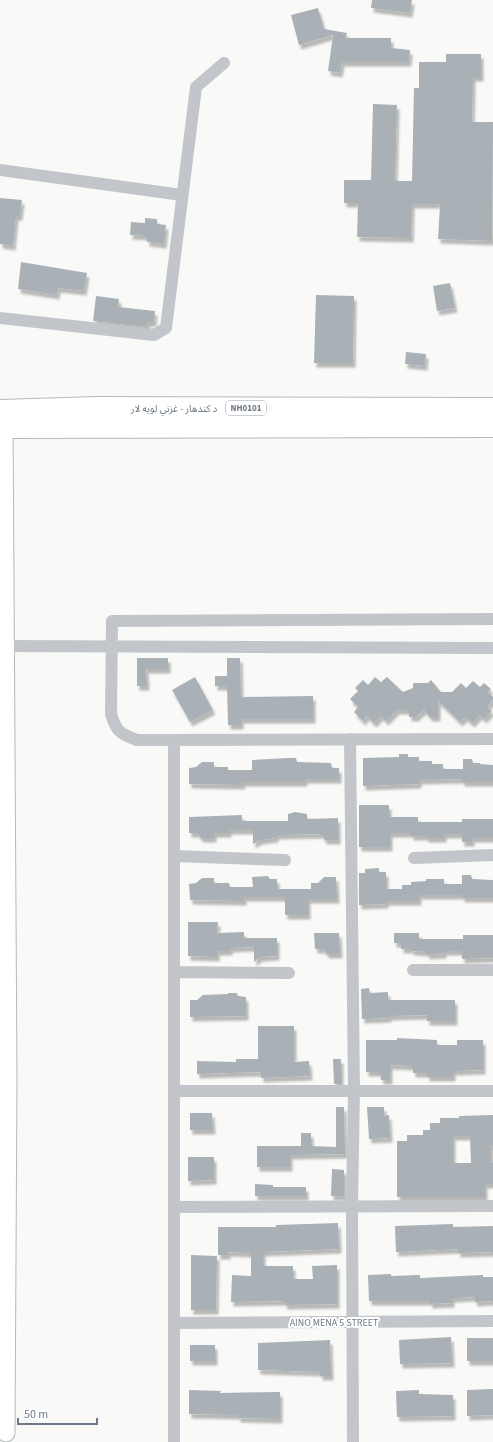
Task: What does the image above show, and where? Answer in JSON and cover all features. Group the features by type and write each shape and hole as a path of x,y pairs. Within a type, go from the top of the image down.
{"highway":[{"name":"د کندهار - غزني لويه لار","path":"2,419 98,408 493,409"},
{"name":"د کندهار - غزني لويه لار","path":"2,419 493,426"}],"street":[{"path":"0,318 154,335 166,328 196,87 224,63"},
{"path":"0,170 182,195"},
{"path":"2,419 8,1070 7,1435"},
{"path":"493,619 112,621 111,714 115,729 126,736 137,740 493,739"},
{"path":"3,646 493,648"},
{"path":"350,739 354,1091 352,1206 354,1442"},
{"path":"174,740 174,1442"},
{"path":"414,858 493,854"},
{"path":"174,856 285,860"},
{"path":"413,970 493,970"},
{"path":"174,972 288,973"},
{"path":"174,1091 493,1091"},
{"path":"174,1207 493,1206"},
{"name":"AINO MENA 5 STREET","path":"174,1323 493,1321"}],"building":[{"path":"372,0 412,0 410,13 371,8"},
{"path":"318,8 324,29 347,33 346,38 391,38 391,48 410,50 409,62 342,62 340,73 328,71 333,35 299,45 291,15"},
{"path":"446,54 481,54 481,77 473,77 472,122 493,122 492,241 438,239 440,205 437,204 412,204 411,238 357,237 358,203 344,203 344,180 371,180 373,104 397,105 395,181 412,181 414,88 419,88 419,62 446,62"},
{"path":"0,198 22,200 20,216 16,216 13,246 0,244"},
{"path":"145,218 157,219 157,224 166,225 164,244 147,242 147,236 130,235 131,222 145,223"},
{"path":"21,262 87,273 84,291 58,288 57,295 18,289"},
{"path":"450,283 455,308 437,311 433,286"},
{"path":"316,295 354,296 353,363 314,363"},
{"path":"96,296 119,299 118,307 155,311 154,322 148,322 147,327 93,321"},
{"path":"406,352 426,354 425,366 405,364"},
{"path":"137,658 168,658 168,669 146,669 147,686 137,686"},
{"path":"227,658 240,658 241,697 313,696 313,719 241,719 241,725 228,725 227,686 215,686 215,676 227,676"},
{"path":"195,677 213,710 190,722 172,690"},
{"path":"375,677 381,682 387,677 403,692 413,688 413,683 428,683 431,680 441,692 452,692 461,683 466,688 473,681 480,687 484,683 491,689 488,692 493,697 493,700 487,707 492,711 484,719 480,715 472,723 465,717 460,722 438,701 438,717 430,717 424,710 416,717 409,717 409,710 397,710 386,721 381,716 374,723 367,716 363,721 354,712 358,707 350,699 358,691 355,688 363,680 368,685"},
{"path":"399,754 408,754 408,757 419,757 419,761 432,761 432,764 443,764 443,769 463,769 463,759 472,759 473,763 493,765 493,782 462,782 462,779 419,780 419,784 363,786 363,758 399,757"},
{"path":"296,758 297,762 331,763 332,768 339,768 339,779 305,779 305,782 242,782 243,785 189,784 189,768 196,767 202,762 214,762 214,767 228,767 228,770 252,770 252,760"},
{"path":"359,805 389,805 389,817 418,817 418,822 462,822 462,819 493,819 493,838 472,838 472,842 462,842 462,834 444,834 444,838 426,838 426,836 411,836 411,833 390,833 390,847 359,847"},
{"path":"295,812 307,814 307,819 338,818 338,840 325,840 321,834 276,835 276,838 260,840 253,844 253,830 229,830 229,833 214,833 214,838 201,838 197,833 189,833 189,817 242,815 242,821 288,821 288,814"},
{"path":"379,868 379,872 386,872 386,889 402,889 402,885 411,885 411,882 426,881 426,879 444,879 444,884 462,884 462,875 471,875 472,879 493,880 493,898 462,898 462,895 419,895 419,901 386,901 386,904 359,905 359,873 365,873 365,869"},
{"path":"268,876 270,879 277,879 277,889 311,889 311,883 318,883 324,877 336,877 337,899 308,899 308,915 285,915 285,897 244,897 244,901 190,900 189,884 196,883 202,878 214,878 214,883 229,883 230,887 253,887 252,877"},
{"path":"188,922 218,922 217,933 244,932 244,938 277,938 277,956 260,957 254,962 254,947 230,948 230,951 217,951 217,957 188,956"},
{"path":"314,933 339,933 340,954 327,954 323,949 315,949"},
{"path":"394,933 419,933 419,939 463,939 463,935 493,935 493,958 462,959 462,951 444,951 444,954 427,955 427,952 412,951 412,949 401,949 401,943 394,943"},
{"path":"369,988 370,993 388,992 388,1000 455,1000 455,1021 427,1021 427,1015 389,1016 389,1018 362,1019 361,989"},
{"path":"237,993 238,996 246,997 246,1016 190,1017 190,1000 197,1000 203,995"},
{"path":"258,1026 294,1026 294,1062 309,1061 310,1076 261,1078 261,1072 197,1074 197,1061 236,1062 236,1059 258,1059"},
{"path":"397,1038 437,1040 437,1045 457,1045 457,1040 483,1040 483,1070 453,1071 453,1077 427,1077 427,1073 413,1073 413,1066 390,1065 390,1080 381,1080 380,1072 366,1072 366,1040 397,1040"},
{"path":"333,1059 341,1059 341,1084 334,1084"},
{"path":"336,1107 344,1107 345,1154 290,1155 290,1167 257,1167 257,1146 301,1146 301,1133 311,1133 311,1146 336,1147"},
{"path":"367,1107 384,1107 384,1116 389,1115 390,1138 369,1139"},
{"path":"190,1113 212,1113 213,1130 190,1130"},
{"path":"493,1115 493,1146 491,1146 491,1163 493,1163 493,1184 485,1184 485,1197 397,1197 397,1141 407,1141 407,1135 423,1135 423,1130 430,1130 430,1123 440,1123 440,1118 459,1118 459,1116","holes":["453,1136 470,1136 471,1163 453,1163"]},
{"path":"188,1157 214,1157 214,1180 188,1181"},
{"path":"332,1169 344,1170 344,1196 331,1196"},
{"path":"255,1184 273,1185 273,1187 306,1187 306,1196 255,1196"},
{"path":"338,1223 339,1249 263,1252 263,1266 293,1266 293,1279 313,1279 312,1266 337,1265 337,1304 285,1305 284,1301 231,1302 232,1275 251,1276 251,1253 228,1252 228,1255 218,1255 218,1227 276,1227 276,1225"},
{"path":"453,1224 453,1227 493,1226 493,1252 458,1253 458,1249 396,1252 395,1226"},
{"path":"191,1255 217,1256 216,1310 191,1310"},
{"path":"391,1274 391,1276 420,1275 420,1278 483,1275 483,1277 493,1277 493,1301 475,1302 474,1297 452,1298 452,1303 430,1304 430,1301 369,1301 368,1275"},
{"path":"451,1337 452,1363 400,1364 399,1340"},
{"path":"467,1338 493,1338 493,1361 467,1361"},
{"path":"330,1340 331,1376 320,1376 320,1372 258,1370 258,1343"},
{"path":"190,1345 215,1345 215,1361 190,1361"},
{"path":"493,1389 493,1415 467,1416 467,1390"},
{"path":"189,1390 221,1391 220,1393 280,1392 280,1419 238,1418 238,1415 189,1414"},
{"path":"419,1390 419,1394 453,1395 453,1416 397,1417 396,1391"}]}
